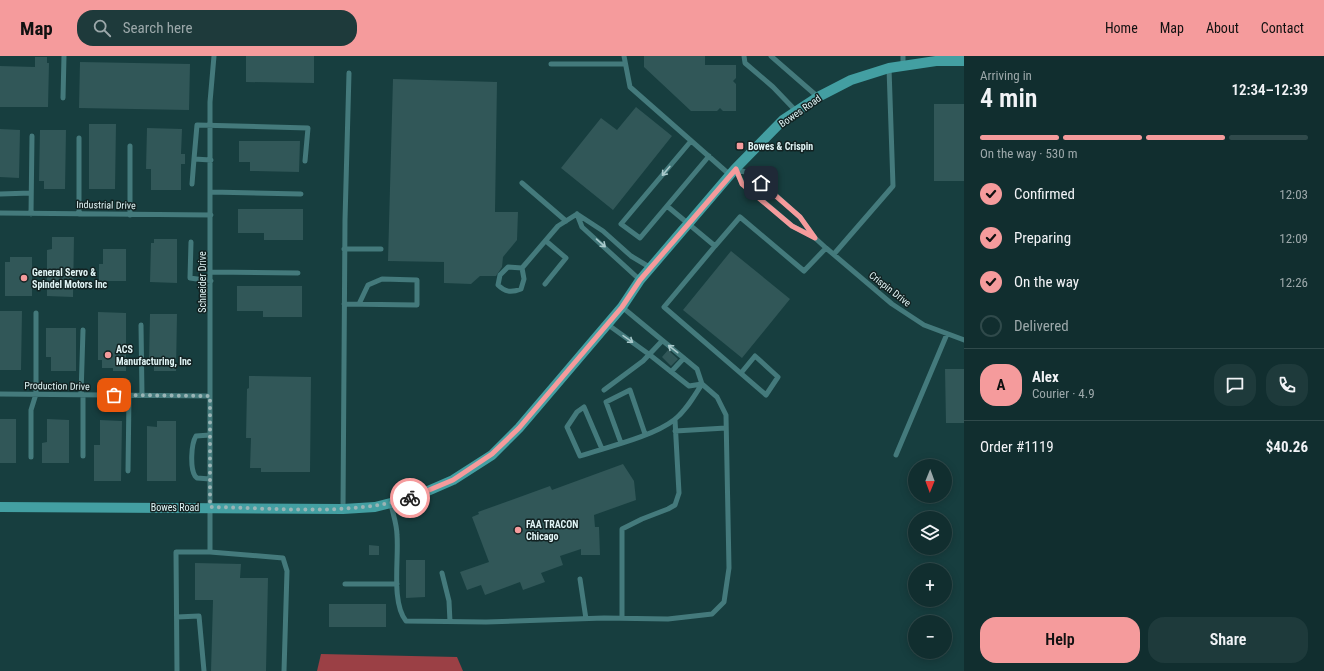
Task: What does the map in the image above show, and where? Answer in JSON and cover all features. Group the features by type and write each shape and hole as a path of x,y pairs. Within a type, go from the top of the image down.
{"main road":[{"name":"Bowes Road","path":"0,507 210,507 343,509 391,504 414,497 453,480 492,454 519,428 622,307 640,280 733,172 783,120 818,97 851,80 889,68 903,61 964,61"}],"lane":[{"path":"63,98 64,56"},
{"name":"Schneider Drive","path":"210,552 211,126 214,56"},
{"path":"624,56 630,87 709,156 733,172"},
{"path":"744,56 745,63 773,87 796,111"},
{"path":"771,56 818,97"},
{"path":"551,64 625,64"},
{"path":"834,254 893,186 889,68"},
{"path":"343,509 344,249 349,73"},
{"path":"192,184 197,124 211,126 308,128 305,161"},
{"path":"31,214 32,136"},
{"path":"78,214 79,138"},
{"path":"691,141 622,224 640,238 709,156"},
{"path":"130,146 130,214"},
{"path":"194,159 211,160"},
{"name":"Crispin Drive","path":"733,172 742,184 792,226 815,238"},
{"name":"Crispin Drive","path":"733,172 752,174 800,217 815,238 892,304 924,325 964,340"},
{"path":"522,183 566,221"},
{"path":"211,192 300,194"},
{"path":"0,194 31,193"},
{"path":"667,206 715,246"},
{"name":"Industrial Drive","path":"0,213 211,215"},
{"path":"522,268 558,226 577,214"},
{"path":"577,214 603,230 631,256 651,268"},
{"path":"577,214 582,227 640,280"},
{"path":"741,373 755,356 778,377 766,395 664,307 740,217 804,271 826,248"},
{"path":"544,284 566,258 546,241"},
{"path":"191,242 190,278 211,281"},
{"path":"344,249 381,249"},
{"path":"508,267 522,268 524,279 521,289 514,292 504,290 498,285 500,275 508,267"},
{"path":"211,272 298,273"},
{"path":"344,304 359,304 417,304 417,280 382,279 368,286 359,304"},
{"path":"391,504 397,534 397,584 401,615 406,621 450,622 622,618 668,619 712,614 724,602 729,568 726,415 717,396 702,384 697,369 622,307"},
{"path":"31,457 31,410 36,394 36,313"},
{"path":"141,324 142,395"},
{"path":"607,324 650,355 689,386 702,384"},
{"path":"83,330 83,456"},
{"path":"896,455 947,334"},
{"path":"604,390 650,355 662,341"},
{"path":"671,372 684,358"},
{"path":"602,449 584,407 577,412 567,427 580,456 621,443 658,430 675,420 688,406 702,384"},
{"path":"621,443 606,402 630,390 645,434"},
{"name":"Production Drive","path":"0,394 210,396"},
{"path":"128,471 129,395"},
{"path":"622,618 622,529 675,505 679,493 675,420"},
{"path":"676,430 726,428"},
{"path":"210,435 196,436 193,444 193,457 195,476 197,478 210,479"},
{"path":"178,671 176,552 210,552 283,558 287,571 284,671"},
{"path":"442,573 449,601 450,622"},
{"path":"580,578 586,619"},
{"path":"344,584 397,584"},
{"path":"177,617 199,616 204,671"}],"shaded area":[{"path":"321,654 457,657 463,671 317,671"}],"building":[{"path":"246,56 314,56 314,83 246,82"},
{"path":"644,56 705,56 705,65 736,65 736,78 733,81 736,84 736,111 723,111 720,108 717,111 691,111 644,67"},
{"path":"35,57 47,57 47,63 49,63 48,107 0,107 0,66 35,67"},
{"path":"80,62 190,64 189,110 79,108"},
{"path":"393,79 497,82 495,212 518,212 517,240 503,257 502,267 496,276 480,276 471,284 444,283 444,262 388,261"},
{"path":"934,104 964,104 964,181 934,181"},
{"path":"636,107 672,136 613,210 561,168 601,118 617,130"},
{"path":"89,124 116,124 115,189 89,189"},
{"path":"147,128 182,129 181,154 185,154 185,164 181,164 181,190 151,190 151,169 146,169"},
{"path":"0,129 20,130 19,178 0,177"},
{"path":"40,130 66,130 65,189 44,189 44,181 39,181"},
{"path":"239,141 300,141 299,172 250,171 250,162 239,162"},
{"path":"238,209 303,209 303,240 264,240 264,233 238,233"},
{"path":"52,237 74,237 73,297 47,296 47,250 52,249"},
{"path":"154,239 177,239 177,283 150,282 151,243 154,243"},
{"path":"103,249 126,249 126,281 99,281 99,264 103,264"},
{"path":"731,251 790,299 742,358 683,310"},
{"path":"10,257 32,257 32,296 5,296 5,262 10,262"},
{"path":"237,286 302,286 302,317 263,317 263,311 237,311"},
{"path":"0,311 22,311 21,370 0,370"},
{"path":"98,312 126,313 126,371 113,371 113,368 102,368 102,360 98,360"},
{"path":"150,314 177,314 176,371 154,371 154,361 149,361"},
{"path":"46,328 76,328 76,371 51,371 51,357 46,357"},
{"path":"668,350 678,359 671,366 662,357"},
{"path":"945,369 964,369 964,423 946,423"},
{"path":"249,376 311,377 310,472 261,472 261,468 250,468 251,438 246,438 247,389 249,388"},
{"path":"0,419 16,419 16,463 0,463"},
{"path":"47,419 69,420 69,463 42,463 42,443 47,442"},
{"path":"100,420 122,421 121,481 94,481 94,445 100,445"},
{"path":"157,421 176,421 176,481 147,481 147,426 157,427"},
{"name":"FAA TRACON Chicago","path":"623,464 634,481 636,500 594,515 595,527 599,527 600,555 581,555 581,549 560,556 563,565 541,573 545,582 523,590 520,582 485,595 481,585 467,590 460,572 489,562 472,517 479,514 478,512 550,486 552,490"},
{"path":"369,545 379,546 379,555 369,555"},
{"path":"406,560 425,560 425,597 406,598"},
{"path":"195,563 241,564 240,578 268,578 266,671 211,671 213,600 195,600"},
{"path":"329,604 386,604 386,627 329,627"}],"way so far":[{"path":"114,395 210,396 210,507 358,509 391,504 410,498"}],"place":[{"name":"Bowes & Crispin","path":"740,146"},
{"name":"General Servo & Spindel Motors Inc","path":"24,278"},
{"name":"ACS Manufacturing, Inc","path":"108,355"},
{"name":"FAA TRACON Chicago","path":"518,530"}],"route":[{"path":"410,498 453,480 492,454 519,428 622,307 640,280 736,169 742,184 792,226 815,238 800,217 761,183"}]}
